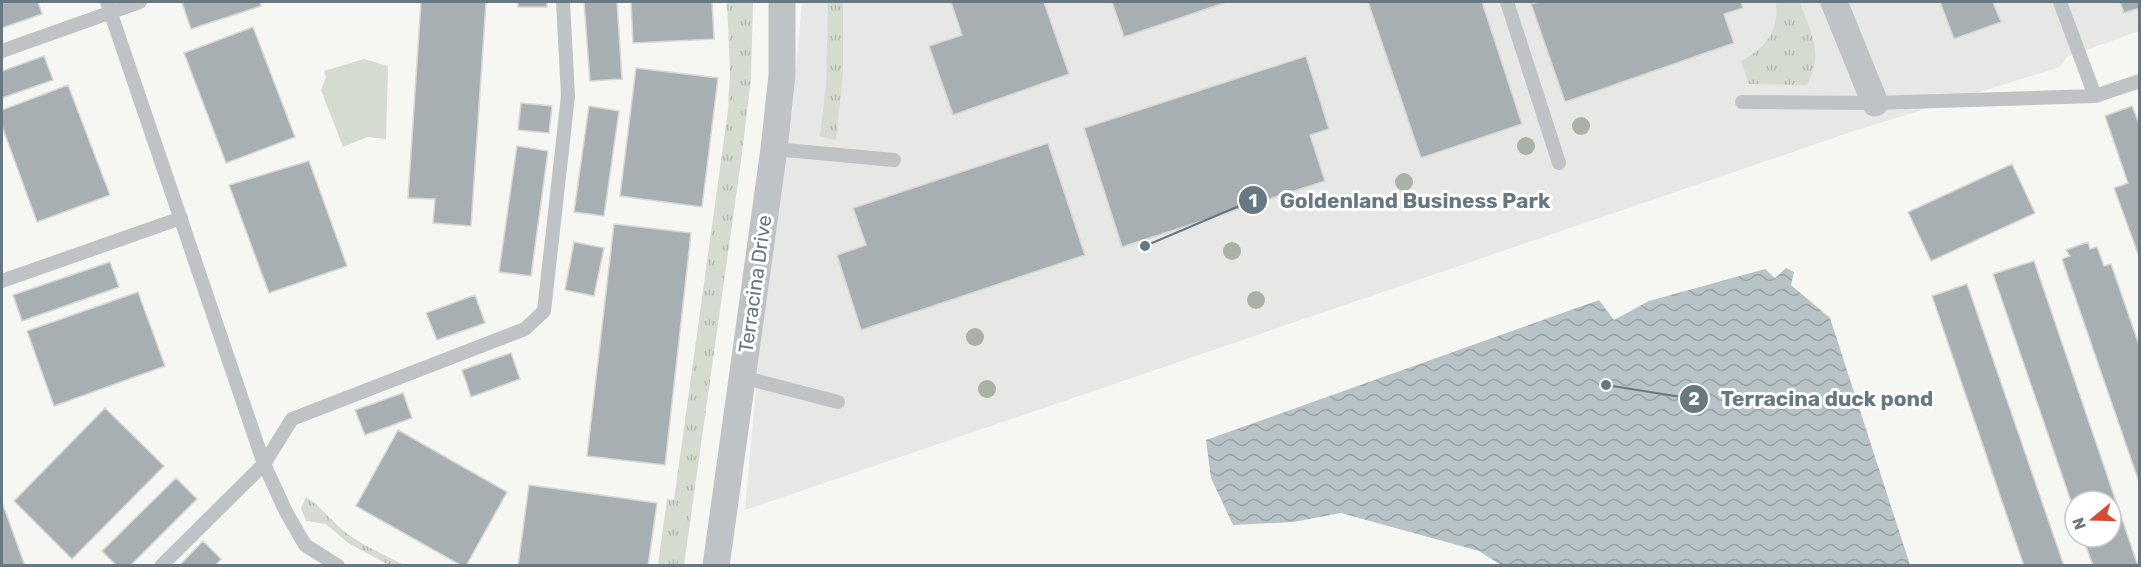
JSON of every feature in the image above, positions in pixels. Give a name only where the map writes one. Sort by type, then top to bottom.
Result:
[{"type":"street","name":"Terracina Drive","points":[[716,566],[774,149],[782,75],[782,2]]},
{"type":"street","points":[[1834,2],[1875,103]]},
{"type":"lane","points":[[2,51],[109,7],[140,2]]},
{"type":"lane","points":[[161,566],[264,464],[292,418],[525,329],[544,311],[568,96],[563,2]]},
{"type":"lane","points":[[1507,2],[1559,163]]},
{"type":"lane","points":[[2060,2],[2095,96]]},
{"type":"lane","points":[[109,7],[264,464],[286,512],[305,545],[338,566]]},
{"type":"lane","points":[[1742,102],[1875,103],[2095,96],[2139,81]]},
{"type":"lane","points":[[774,149],[894,160]]},
{"type":"lane","points":[[2,280],[181,218]]},
{"type":"lane","points":[[742,377],[838,402]]},
{"type":"shaded area","points":[[802,2],[2139,2],[2139,31],[2067,57],[2060,67],[1851,132],[745,510],[759,355],[786,137],[792,113]]},
{"type":"green space","points":[[727,2],[753,2],[751,78],[742,154],[684,565],[658,565],[667,499],[674,500],[728,110],[730,71]]},
{"type":"green space","points":[[828,2],[843,2],[843,73],[836,140],[820,136],[826,87]]},
{"type":"green space","points":[[1776,2],[1800,2],[1812,34],[1815,63],[1807,85],[1749,84],[1741,61],[1750,56],[1769,38],[1775,22]]},
{"type":"green space","points":[[364,59],[388,66],[386,139],[367,137],[343,147],[321,90],[326,77],[324,71]]},
{"type":"green space","points":[[306,497],[352,537],[404,565],[389,565],[348,543],[326,524],[306,521],[301,508]]},
{"type":"water","points":[[1786,268],[1794,272],[1791,285],[1830,318],[1910,565],[1501,565],[1479,551],[1341,513],[1293,522],[1233,525],[1211,478],[1206,440],[1599,300],[1614,320],[1649,301],[1765,269],[1775,278]]},
{"type":"building","points":[[2,2],[38,2],[42,14],[2,28]]},
{"type":"building","points":[[260,2],[261,6],[191,29],[182,3]]},
{"type":"building","points":[[421,2],[486,2],[471,226],[433,223],[435,199],[408,198]]},
{"type":"building","points":[[518,2],[547,2],[547,7],[518,7]]},
{"type":"building","points":[[584,2],[617,2],[622,79],[590,81]]},
{"type":"building","points":[[631,2],[712,2],[714,39],[633,43]]},
{"type":"building","points":[[951,2],[1044,2],[1069,74],[953,115],[929,46],[962,35]]},
{"type":"building","points":[[1112,2],[1227,2],[1124,37]]},
{"type":"building","points":[[1368,2],[1482,2],[1522,124],[1421,158]]},
{"type":"building","points":[[1539,2],[1741,2],[1743,8],[1724,14],[1734,43],[1565,102],[1531,4]]},
{"type":"building","points":[[1940,2],[1993,2],[2001,22],[1954,39]]},
{"type":"building","points":[[2120,2],[2140,2],[2140,8],[2124,13]]},
{"type":"building","points":[[253,27],[295,137],[226,163],[184,53]]},
{"type":"building","points":[[44,56],[53,80],[2,98],[2,71]]},
{"type":"building","points":[[1306,56],[1329,129],[1310,135],[1325,181],[1122,247],[1084,128]]},
{"type":"building","points":[[636,68],[718,78],[702,207],[620,196]]},
{"type":"building","points":[[68,85],[110,195],[37,222],[2,126],[2,110]]},
{"type":"building","points":[[521,103],[552,106],[549,133],[518,130]]},
{"type":"building","points":[[589,106],[619,111],[604,216],[574,212]]},
{"type":"building","points":[[2132,106],[2140,126],[2140,259],[2114,188],[2128,183],[2105,116]]},
{"type":"building","points":[[1048,143],[1085,255],[861,330],[837,255],[866,245],[853,208]]},
{"type":"building","points":[[517,146],[548,151],[531,276],[499,272]]},
{"type":"building","points":[[309,161],[347,266],[269,293],[229,185]]},
{"type":"building","points":[[2012,164],[2035,213],[1931,261],[1908,212]]},
{"type":"building","points":[[614,224],[691,233],[665,465],[587,456]]},
{"type":"building","points":[[574,242],[604,248],[594,296],[565,290]]},
{"type":"building","points":[[2088,242],[2090,249],[2097,247],[2104,266],[2111,264],[2140,348],[2140,485],[2062,259],[2070,256],[2066,250]]},
{"type":"building","points":[[2034,261],[2112,489],[2067,489],[1993,274]]},
{"type":"building","points":[[110,262],[119,287],[22,321],[13,295]]},
{"type":"building","points":[[1967,284],[2064,566],[2024,566],[1932,296]]},
{"type":"building","points":[[138,292],[165,366],[54,406],[27,331]]},
{"type":"building","points":[[475,295],[485,323],[437,340],[426,313]]},
{"type":"building","points":[[511,353],[520,379],[471,397],[462,370]]},
{"type":"building","points":[[403,393],[412,418],[365,435],[355,410]]},
{"type":"building","points":[[105,408],[164,466],[72,559],[14,501]]},
{"type":"building","points":[[398,430],[507,492],[466,566],[462,566],[356,506]]},
{"type":"building","points":[[176,478],[197,499],[130,566],[117,566],[102,551]]},
{"type":"building","points":[[529,485],[657,503],[648,566],[518,566]]},
{"type":"building","points":[[2,502],[25,566],[2,566]]},
{"type":"building","points":[[2123,522],[2138,566],[2093,566],[2087,549],[2123,549]]},
{"type":"building","points":[[203,541],[221,559],[215,566],[179,566]]},
{"type":"place","name":"Goldenland Business Park","points":[[1145,246]]},
{"type":"place","name":"Terracina duck pond","points":[[1606,385]]}]
